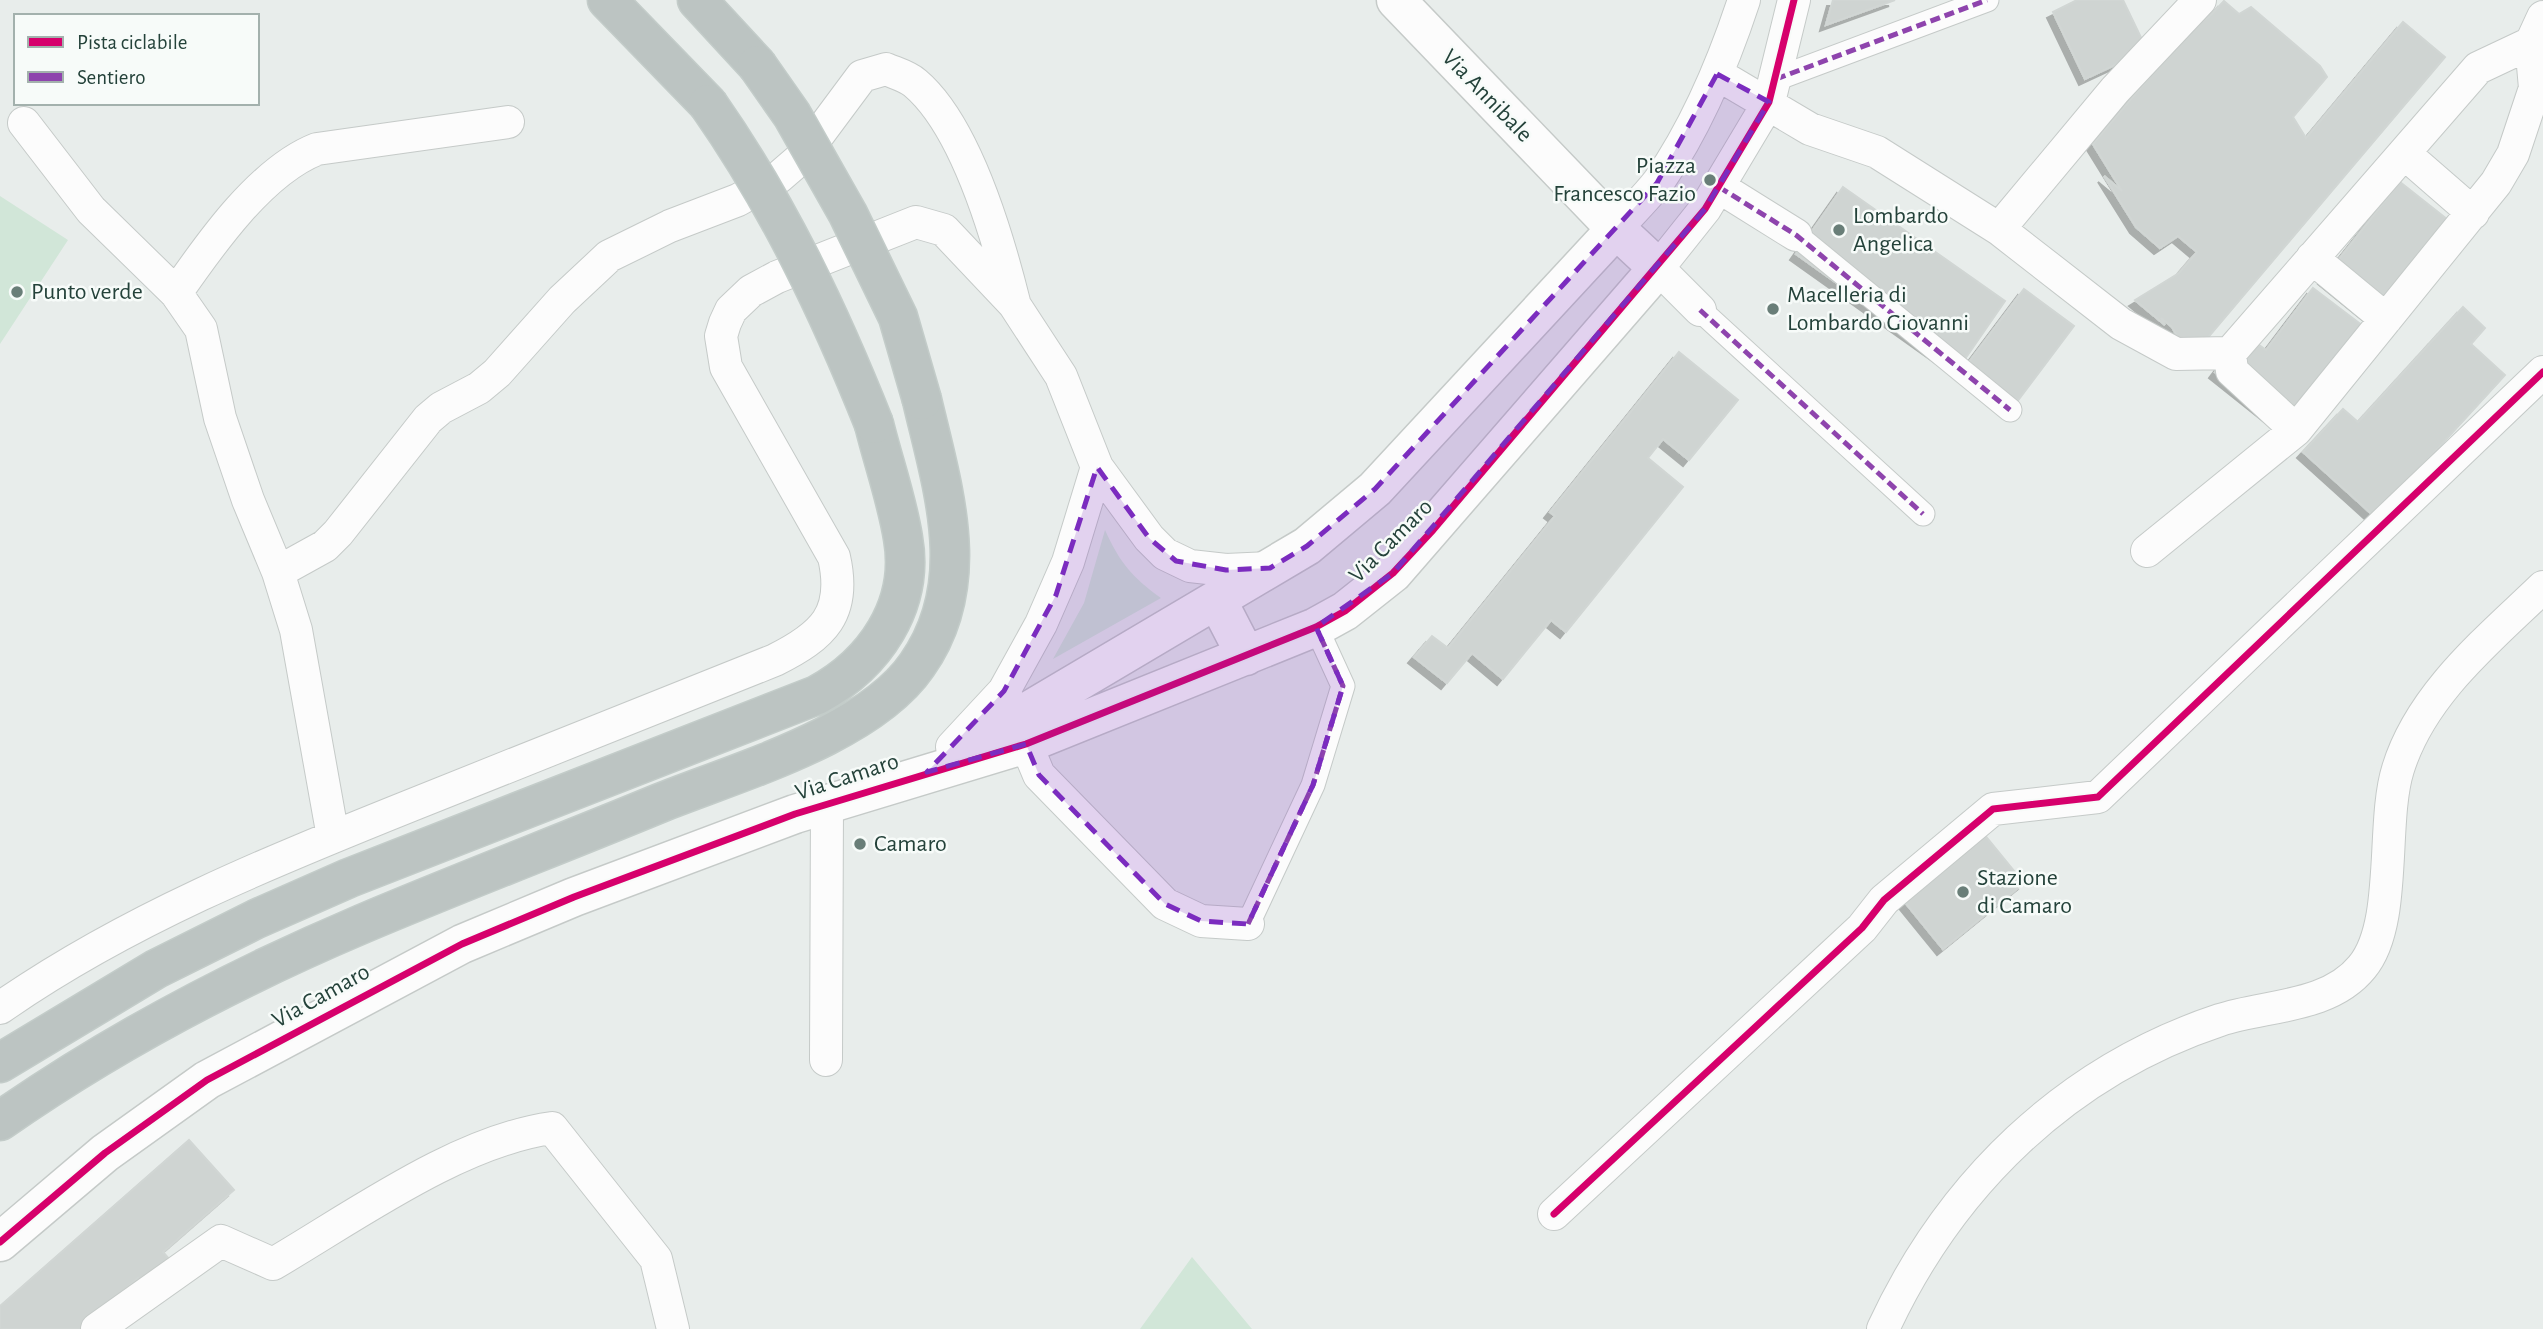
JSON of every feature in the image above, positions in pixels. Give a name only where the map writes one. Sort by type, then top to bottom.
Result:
[{"type":"highway","points":[[0,1063],[156,970],[256,919],[349,878],[817,695],[853,673],[886,630],[895,614],[903,578],[904,540],[874,424],[839,337],[750,164],[708,104],[607,0]]},
{"type":"highway","points":[[0,1121],[127,1040],[267,966],[364,923],[812,742],[885,699],[924,654],[942,616],[950,580],[948,514],[922,400],[898,317],[848,214],[792,115],[757,65],[697,0]]},
{"type":"street","name":"Via Annibale","points":[[1396,0],[1580,192],[1608,237],[1651,276]]},
{"type":"street","points":[[1608,237],[1657,183],[1688,135],[1717,74],[1744,0]]},
{"type":"street","points":[[1794,0],[1772,90],[1719,187],[1651,276],[1700,310],[1923,514]]},
{"type":"street","points":[[1772,90],[1987,0]]},
{"type":"street","points":[[1999,229],[2115,90],[2200,0]]},
{"type":"street","points":[[2296,430],[2232,371],[2230,353],[2478,68],[2537,30]]},
{"type":"street","points":[[2147,551],[2296,430],[2496,183],[2513,154],[2535,88],[2537,30]]},
{"type":"street","points":[[278,572],[326,546],[428,419],[441,408],[479,388],[497,373],[589,273],[609,256],[670,226],[738,200],[779,177],[801,158],[862,76],[886,69],[913,81],[940,109],[983,196],[1014,304]]},
{"type":"street","points":[[1717,74],[1772,90],[1810,129],[1877,152],[1999,229],[2121,324],[2176,354],[2230,353]]},
{"type":"street","points":[[176,293],[260,189],[296,158],[317,149],[508,122]]},
{"type":"street","points":[[24,124],[91,210],[176,293],[201,329],[220,418],[248,500],[278,572],[304,664],[333,837]]},
{"type":"street","points":[[2404,153],[2473,212]]},
{"type":"street","points":[[1719,187],[1796,235],[2010,410]]},
{"type":"street","points":[[0,1008],[33,985],[145,922],[333,837],[775,660],[812,639],[823,628],[837,600],[838,584],[834,557],[726,367],[721,336],[731,310],[741,299],[777,277],[916,222],[944,230],[1014,304],[1061,376],[1097,467],[1138,524],[1165,554],[1189,566],[1226,570],[1270,568]]},
{"type":"street","name":"Via Camaro","points":[[0,1242],[105,1153],[207,1080],[379,986],[462,944],[574,897],[827,804],[927,772],[1270,568],[1333,527],[1375,489],[1608,237]]},
{"type":"street","points":[[2312,258],[2386,319]]},
{"type":"street","name":"Via Camaro","points":[[1015,718],[1246,656],[1316,627],[1345,611],[1393,573],[1651,276]]},
{"type":"street","points":[[1554,1214],[1861,928],[1884,900],[1993,809],[2098,797],[2543,372]]},
{"type":"street","points":[[1097,467],[1015,718],[1039,775],[1165,904],[1184,916],[1248,924],[1313,785],[1343,686],[1316,627]]},
{"type":"street","points":[[1883,1329],[1941,1227],[2010,1146],[2058,1103],[2177,1036],[2224,1019],[2330,992],[2339,988],[2362,967],[2378,931],[2392,799],[2397,771],[2408,742],[2438,695],[2467,661],[2543,587]]},
{"type":"street","points":[[1217,600],[1246,656]]},
{"type":"street","points":[[827,804],[827,1060]]},
{"type":"street","points":[[107,1326],[220,1241],[273,1264],[443,1165],[516,1132],[552,1128],[656,1259],[673,1329]]},
{"type":"street","points":[[0,1206],[105,1153]]},
{"type":"highlighted area","points":[[1717,74],[1769,102],[1705,209],[1433,530],[1393,573],[1316,627],[1343,686],[1313,785],[1248,924],[1201,921],[1165,904],[1039,775],[1026,744],[927,772],[1004,691],[1056,595],[1097,467],[1149,538],[1176,561],[1226,570],[1270,568],[1307,546],[1375,489],[1657,183]]},
{"type":"green space","name":"Punto verde","points":[[0,196],[68,240],[0,344]]},
{"type":"green space","points":[[1105,530],[1128,568],[1161,598],[1053,659],[1084,603]]},
{"type":"green space","points":[[1192,1257],[1252,1329],[1140,1329]]},
{"type":"building","points":[[1833,0],[1895,0],[1826,25]]},
{"type":"building","points":[[2077,0],[2123,0],[2147,50],[2085,79],[2053,12]]},
{"type":"building","points":[[2224,1],[2239,14],[2251,7],[2320,66],[2327,77],[2293,117],[2306,138],[2403,22],[2445,57],[2194,354],[2181,343],[2172,327],[2161,318],[2165,325],[2135,300],[2179,273],[2197,252],[2178,236],[2160,248],[2136,227],[2104,176],[2122,191],[2093,144],[2191,28],[2209,17]]},
{"type":"building","points":[[2400,182],[2448,220],[2372,317],[2324,278]]},
{"type":"building","points":[[1843,187],[2005,301],[1958,369],[1796,254]]},
{"type":"building","points":[[2313,288],[2363,326],[2294,435],[2215,372],[2244,334],[2266,350]]},
{"type":"building","points":[[2024,289],[2074,326],[2013,407],[1963,370]]},
{"type":"building","points":[[2463,307],[2485,328],[2471,344],[2505,375],[2375,517],[2303,452],[2343,409],[2358,422]]},
{"type":"building","points":[[1679,352],[1738,400],[1689,460],[1663,439],[1648,458],[1683,487],[1566,632],[1551,620],[1503,679],[1472,653],[1447,683],[1414,657],[1432,636],[1448,648],[1555,516],[1550,512]]},
{"type":"building","name":"Stazione di Camaro","points":[[1983,833],[2024,883],[1943,949],[1903,900]]},
{"type":"building","points":[[189,1140],[234,1190],[163,1252],[182,1274],[155,1298],[138,1278],[80,1329],[0,1329],[0,1306]]},
{"type":"marked path","points":[[1776,79],[1987,0]]},
{"type":"marked path","points":[[1719,187],[1796,235],[2010,410]]},
{"type":"marked path","points":[[1700,310],[1923,514]]},
{"type":"marked path","points":[[1248,924],[1313,785],[1343,686],[1316,627]]},
{"type":"cycle path","points":[[0,1242],[105,1153],[207,1080],[462,944],[574,897],[795,814],[1026,744],[1316,627],[1345,611],[1393,573],[1433,530],[1705,209],[1769,102],[1794,0]]},
{"type":"cycle path","points":[[1554,1214],[1862,928],[1884,900],[1993,809],[2098,797],[2543,372]]},
{"type":"place","name":"Piazza Francesco Fazio","points":[[1710,180]]},
{"type":"place","name":"Lombardo Angelica","points":[[1839,230]]},
{"type":"place","name":"Punto verde","points":[[17,292]]},
{"type":"place","name":"Macelleria di Lombardo Giovanni","points":[[1773,309]]},
{"type":"place","name":"Camaro","points":[[860,844]]},
{"type":"place","name":"Stazione di Camaro","points":[[1963,892]]}]
